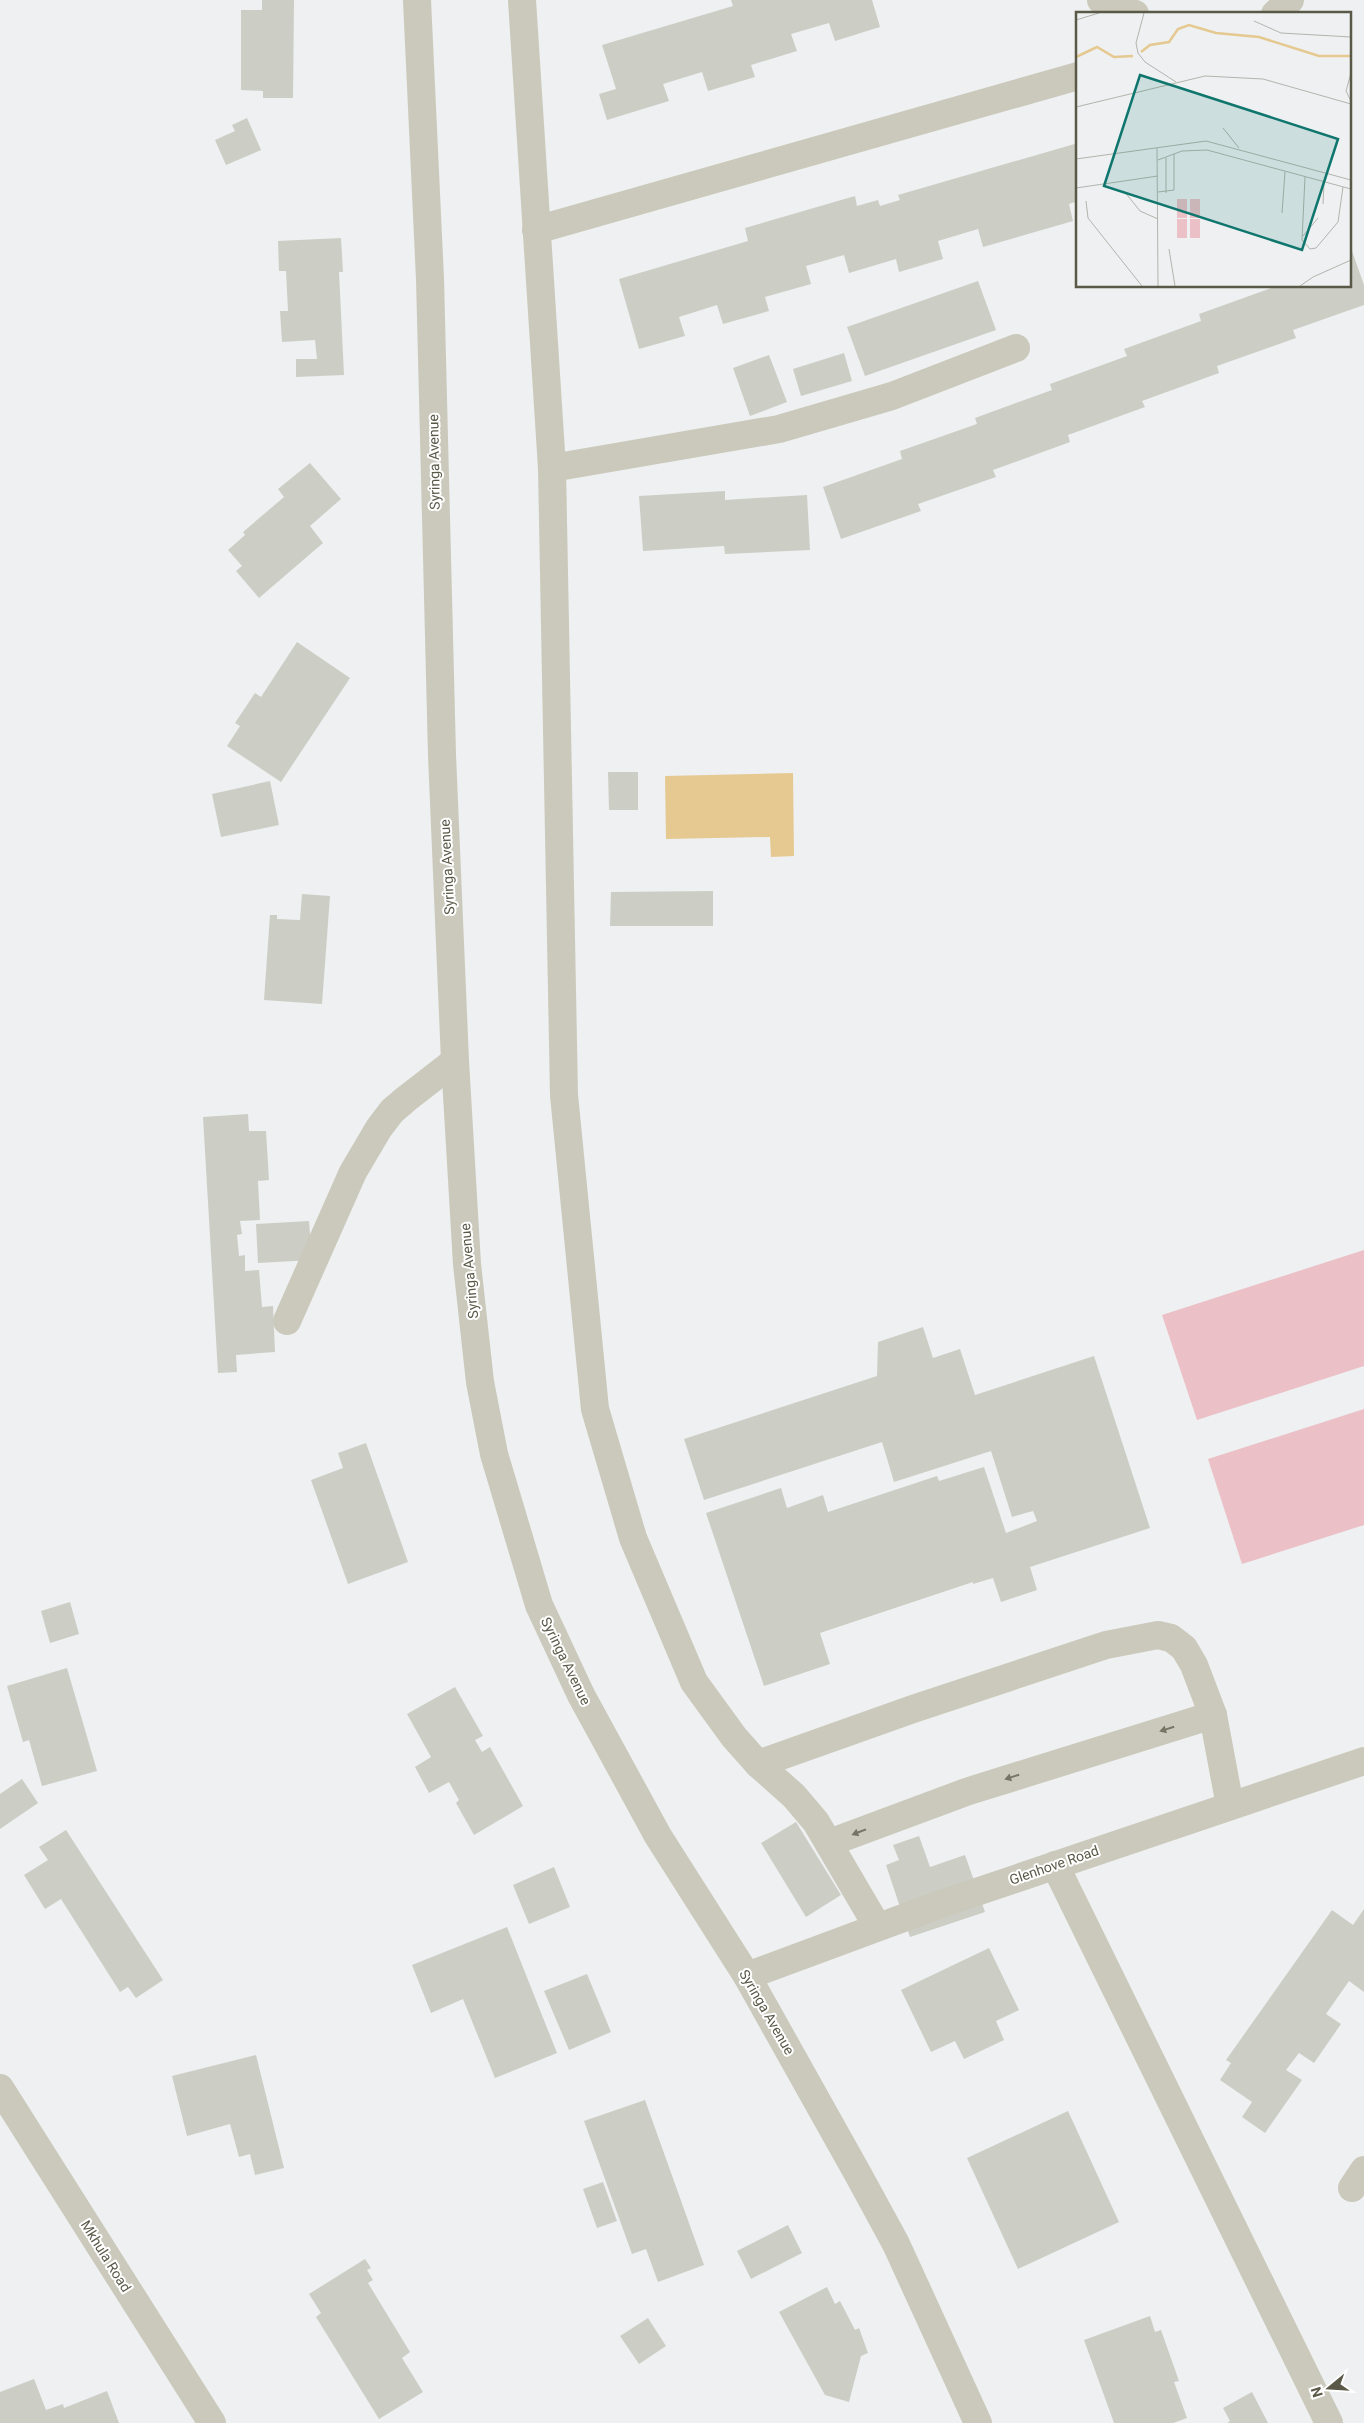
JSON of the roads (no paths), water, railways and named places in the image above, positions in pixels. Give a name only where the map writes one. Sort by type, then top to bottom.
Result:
[{"type":"street","name":"Syringa Avenue","points":[[417,0],[430,280],[442,755],[455,1061],[467,1264],[480,1382],[494,1454],[536,1596],[581,1696],[654,1828],[747,1976],[896,2244],[978,2423]]},
{"type":"street","points":[[522,0],[552,468],[564,1095],[595,1410],[633,1538],[694,1682],[734,1737],[758,1764],[794,1796],[816,1822],[877,1926]]},
{"type":"street","points":[[1101,0],[1130,12]]},
{"type":"street","points":[[1277,12],[1290,0]]},
{"type":"street","points":[[536,230],[1076,77]]},
{"type":"street","points":[[552,468],[779,429],[892,396],[1016,348]]},
{"type":"street","points":[[287,1321],[353,1172],[379,1128],[392,1111],[455,1061]]},
{"type":"street","points":[[758,1764],[914,1709],[1106,1645],[1158,1635],[1171,1638],[1184,1648],[1194,1665],[1214,1715],[1230,1806]]},
{"type":"street","points":[[829,1843],[969,1791],[1214,1715]]},
{"type":"street","name":"Glenhove Road","points":[[747,1976],[877,1926],[1055,1864],[1364,1761]]},
{"type":"street","points":[[1055,1864],[1329,2423]]},
{"type":"street","name":"Mkhula Road","points":[[0,2088],[212,2423]]}]
